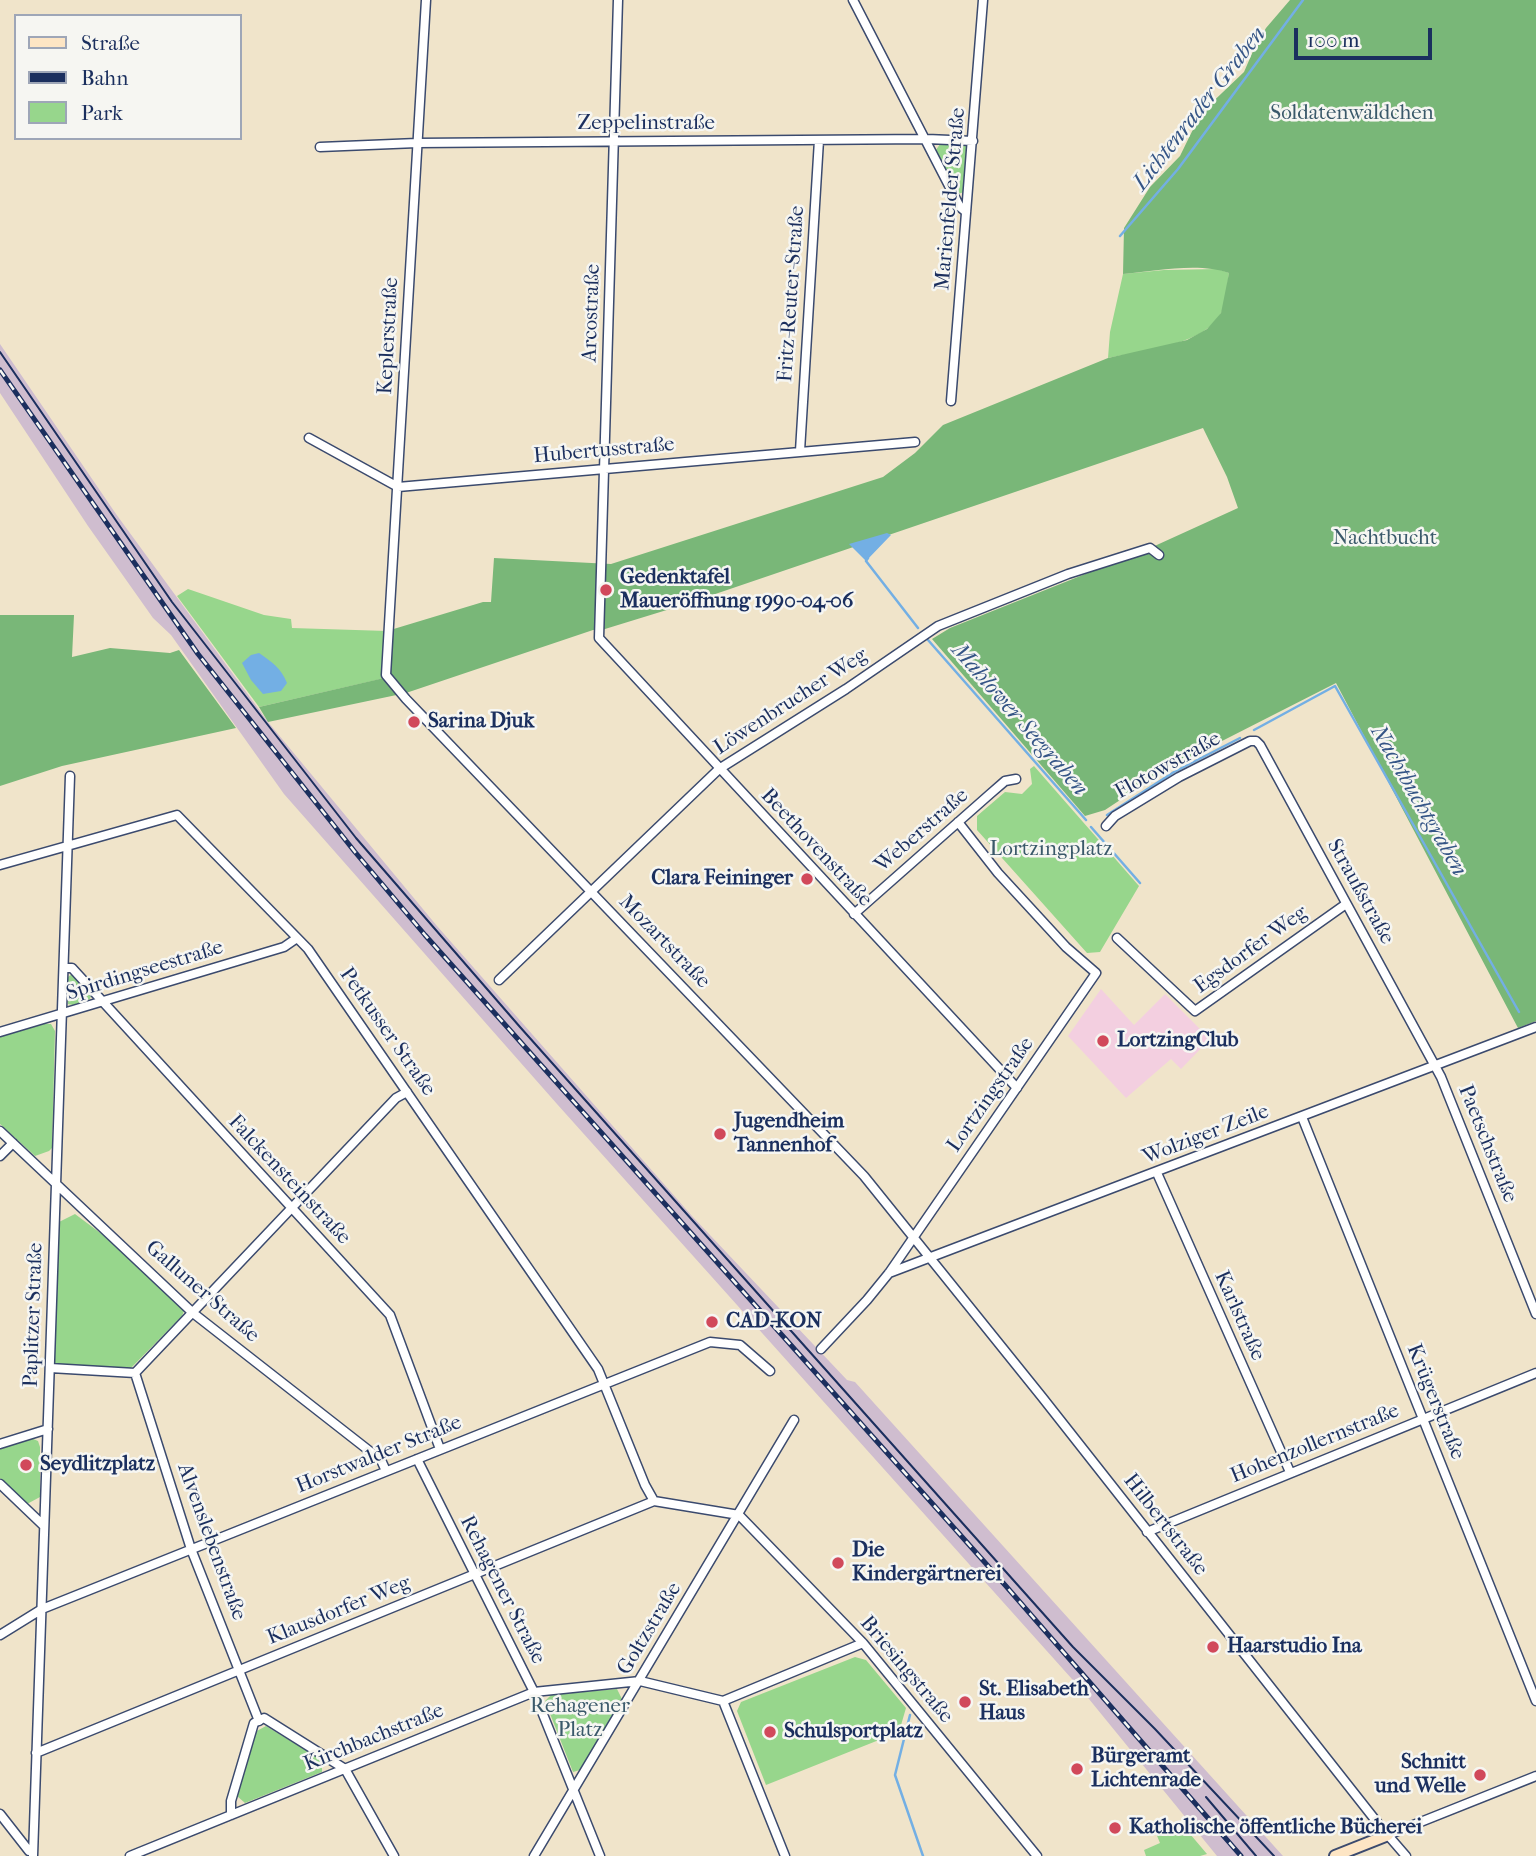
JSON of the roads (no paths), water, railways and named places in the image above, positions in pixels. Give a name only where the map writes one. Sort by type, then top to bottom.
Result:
[{"type":"street","name":"Keplerstraße","points":[[386,675],[426,0]]},
{"type":"street","name":"Arcostraße","points":[[599,627],[618,0]]},
{"type":"street","points":[[853,0],[960,207],[966,212]]},
{"type":"street","name":"Marienfelder Straße","points":[[951,401],[983,0]]},
{"type":"street","name":"Zeppelinstraße","points":[[320,147],[417,143],[927,139],[973,141]]},
{"type":"street","name":"Fritz-Reuter-Straße","points":[[800,451],[819,140]]},
{"type":"street","points":[[309,438],[398,487]]},
{"type":"street","name":"Hubertusstraße","points":[[398,487],[915,442]]},
{"type":"street","name":"Löwenbrucher Weg","points":[[499,980],[719,769],[846,689],[938,626],[1083,569],[1150,548],[1159,555]]},
{"type":"street","name":"Beethovenstraße","points":[[599,627],[601,642],[1017,1088]]},
{"type":"street","name":"Mozartstraße","points":[[386,675],[864,1176],[914,1236]]},
{"type":"street","name":"Flotowstraße","points":[[1106,826],[1115,816],[1179,777],[1250,741]]},
{"type":"street","name":"Straußstraße","points":[[1250,741],[1256,741],[1260,745],[1435,1066]]},
{"type":"street","name":"Paplitzer Straße","points":[[33,1853],[70,776]]},
{"type":"street","name":"Weberstraße","points":[[854,914],[1005,781],[1016,779]]},
{"type":"street","name":"Petkusser Straße","points":[[68,846],[177,815],[309,949],[598,1369],[642,1478],[654,1500]]},
{"type":"street","name":"Lortzingstraße","points":[[914,1236],[1096,973],[1066,947],[998,873],[958,822]]},
{"type":"street","points":[[0,865],[68,846]]},
{"type":"street","name":"Egsdorfer Weg","points":[[1117,938],[1195,1011],[1346,904]]},
{"type":"street","name":"Spirdingseestraße","points":[[0,1032],[284,947],[297,938]]},
{"type":"street","name":"Falckensteinstraße","points":[[64,968],[72,968],[390,1315],[440,1449]]},
{"type":"street","name":"Wolziger Zeile","points":[[889,1273],[1536,1027]]},
{"type":"street","name":"Paetschstraße","points":[[1435,1066],[1536,1314]]},
{"type":"street","points":[[50,1368],[135,1373],[396,1098],[407,1092]]},
{"type":"street","name":"Krügerstraße","points":[[1303,1117],[1536,1701]]},
{"type":"street","name":"Galluner Straße","points":[[0,1131],[193,1313],[381,1460],[386,1471]]},
{"type":"street","points":[[0,1156],[13,1143]]},
{"type":"street","name":"Karlstraße","points":[[1157,1173],[1290,1472]]},
{"type":"street","points":[[821,1349],[867,1300],[914,1236]]},
{"type":"street","name":"Hilbertstraße","points":[[914,1236],[1406,1856]]},
{"type":"street","name":"Horstwalder Straße","points":[[0,1635],[42,1609],[699,1346],[717,1341],[740,1345],[770,1371]]},
{"type":"street","name":"Alvenslebenstraße","points":[[135,1373],[191,1549],[259,1721]]},
{"type":"street","name":"Hohenzollernstraße","points":[[1147,1532],[1536,1373]]},
{"type":"street","name":"Goltzstraße","points":[[534,1856],[794,1419]]},
{"type":"street","points":[[0,1444],[48,1429]]},
{"type":"street","name":"Rehagener Straße","points":[[416,1459],[534,1692],[600,1856]]},
{"type":"street","points":[[0,1484],[44,1526]]},
{"type":"street","points":[[654,1500],[739,1515]]},
{"type":"street","name":"Klausdorfer Weg","points":[[36,1753],[654,1500]]},
{"type":"street","name":"Briesingstraße","points":[[739,1515],[863,1643],[1037,1856]]},
{"type":"street","points":[[785,1856],[723,1701],[863,1643]]},
{"type":"street","name":"Kirchbachstraße","points":[[130,1856],[534,1692],[640,1681],[723,1701]]},
{"type":"street","points":[[231,1815],[234,1788],[254,1723],[264,1718],[345,1769],[394,1856]]},
{"type":"street","points":[[1335,1856],[1536,1776]]},
{"type":"street","points":[[0,1814],[33,1853]]},
{"type":"water","points":[[887,533],[891,535],[866,561],[849,544]]},
{"type":"water","points":[[259,653],[276,666],[285,678],[287,683],[281,691],[263,694],[251,680],[242,663],[251,655]]},
{"type":"waterway","name":"Lichtenrader Graben","points":[[1120,236],[1178,169],[1303,0]]},
{"type":"waterway","name":"Mahlower Seegraben","points":[[868,558],[866,561],[918,628]]},
{"type":"waterway","name":"Mahlower Seegraben","points":[[928,640],[1086,820]]},
{"type":"waterway","name":"Nachtbuchtgraben","points":[[1254,730],[1335,686],[1519,1012]]},
{"type":"waterway","name":"Nachtbuchtgraben","points":[[1107,815],[1174,772],[1240,738]]},
{"type":"waterway","name":"Mahlower Seegraben","points":[[1091,827],[1140,883]]},
{"type":"waterway","name":"Lichtenrader Graben","points":[[910,1715],[895,1775],[923,1856]]},
{"type":"tram line","points":[[0,352],[172,602],[356,838],[520,1027],[1073,1647],[1155,1729],[1274,1856]]},
{"type":"tram line","points":[[1206,1797],[1256,1856]]},
{"type":"railway","points":[[0,370],[198,654],[355,852],[425,935],[1005,1585],[1241,1856]]},
{"type":"place","name":"Gedenktafel Maueröffnung 1990-04-06","points":[[606,590]]},
{"type":"place","name":"Sarina Djuk","points":[[414,722]]},
{"type":"place","name":"Clara Feininger","points":[[807,879]]},
{"type":"place","name":"LortzingClub","points":[[1103,1041]]},
{"type":"place","name":"Jugendheim Tannenhof","points":[[720,1134]]},
{"type":"place","name":"CAD-KON","points":[[712,1322]]},
{"type":"place","name":"Seydlitzplatz","points":[[26,1465]]},
{"type":"place","name":"Die Kindergärtnerei","points":[[838,1563]]},
{"type":"place","name":"Haarstudio Ina","points":[[1213,1647]]},
{"type":"place","name":"St. Elisabeth Haus","points":[[965,1702]]},
{"type":"place","name":"Schulsportplatz","points":[[770,1732]]},
{"type":"place","name":"Bürgeramt Lichtenrade","points":[[1077,1769]]},
{"type":"place","name":"Schnitt und Welle","points":[[1480,1775]]},
{"type":"place","name":"Katholische öffentliche Bücherei","points":[[1115,1828]]},
{"type":"park label","name":"Soldatenwäldchen","points":[[1352,114]]},
{"type":"park label","name":"Nachtbucht","points":[[1385,539]]},
{"type":"park label","name":"Lortzingplatz","points":[[1051,850]]},
{"type":"park label","name":"Rehagener Platz","points":[[580,1719]]}]
